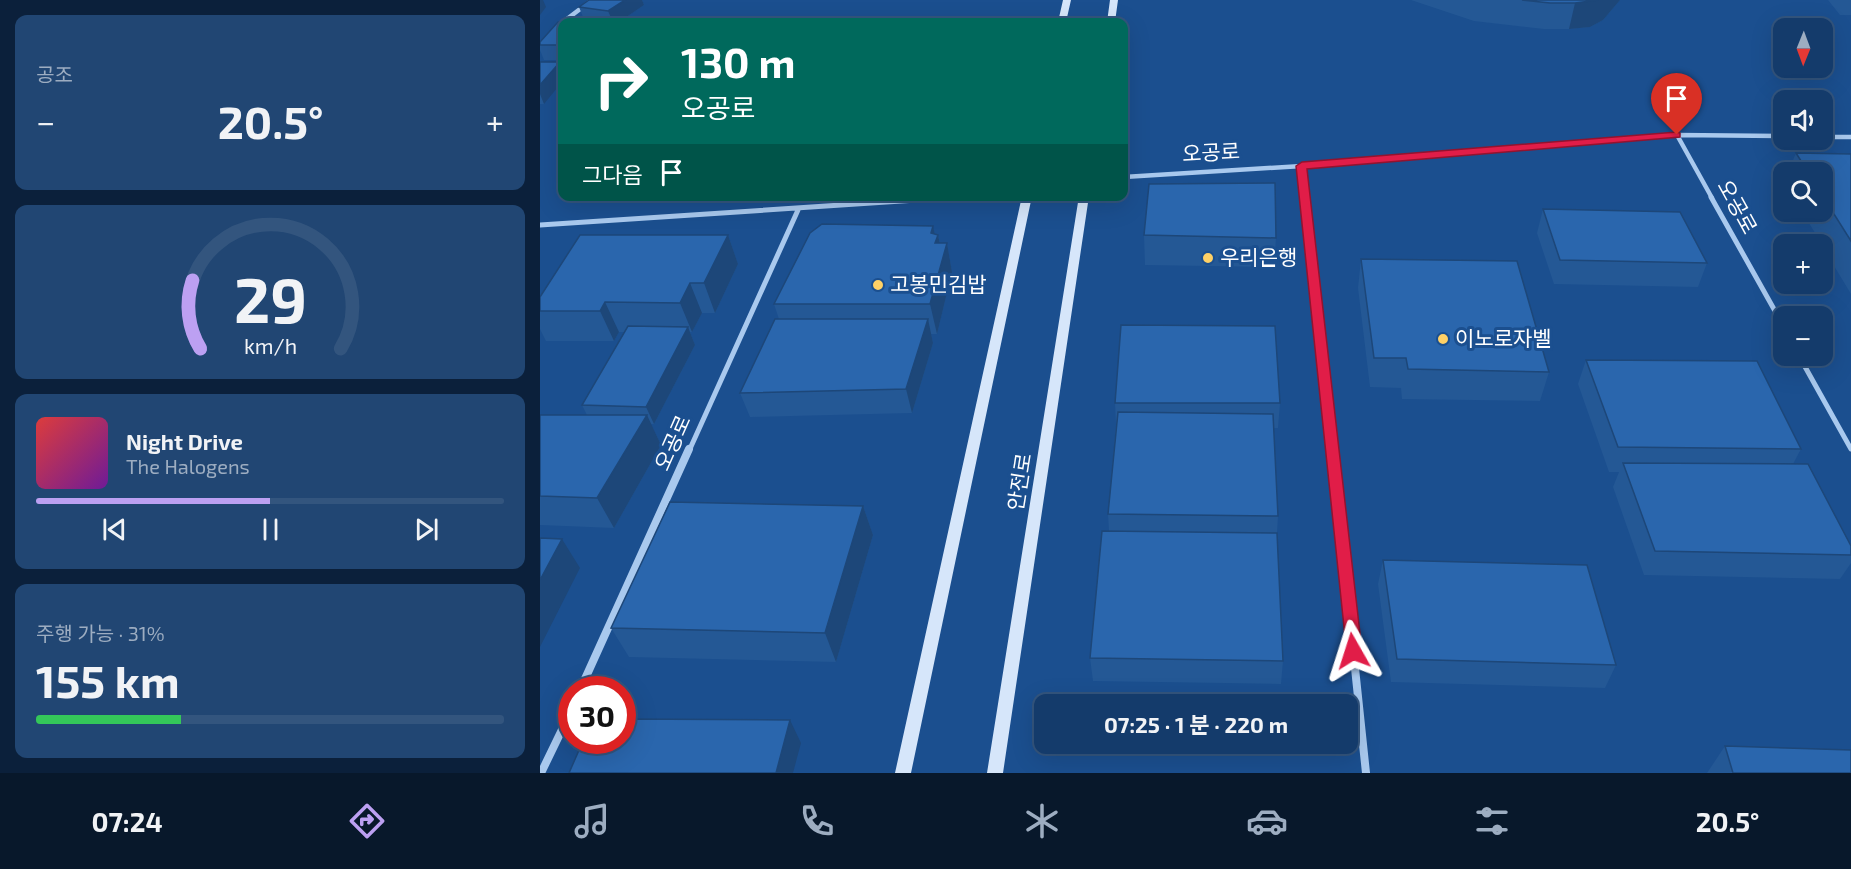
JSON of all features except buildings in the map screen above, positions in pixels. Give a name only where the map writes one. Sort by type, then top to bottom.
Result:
[{"type":"street","points":[[569,18],[592,0]]},
{"type":"street","points":[[1063,18],[1067,0]]},
{"type":"street","points":[[1112,18],[1114,0]]},
{"type":"street","points":[[555,31],[558,28]]},
{"type":"street","name":"오공로","points":[[1128,177],[1302,166],[1677,135],[1773,136]]},
{"type":"street","name":"오공로","points":[[1677,135],[1773,307]]},
{"type":"street","points":[[1833,137],[1851,137]]},
{"type":"street","points":[[1302,166],[1366,773]]},
{"type":"street","points":[[540,225],[912,201]]},
{"type":"street","points":[[903,773],[1026,201]]},
{"type":"street","name":"안전로","points":[[995,773],[1083,201]]},
{"type":"street","name":"오공로","points":[[586,676],[798,210]]},
{"type":"street","points":[[1805,366],[1851,449]]},
{"type":"street","points":[[541,773],[558,737]]},
{"type":"place","name":"우리은행","points":[[1208,258]]},
{"type":"place","name":"고봉민김밥","points":[[878,285]]},
{"type":"place","name":"이노로자벨","points":[[1443,339]]},
{"type":"route","points":[[1353,651],[1302,166],[1677,135]]}]
